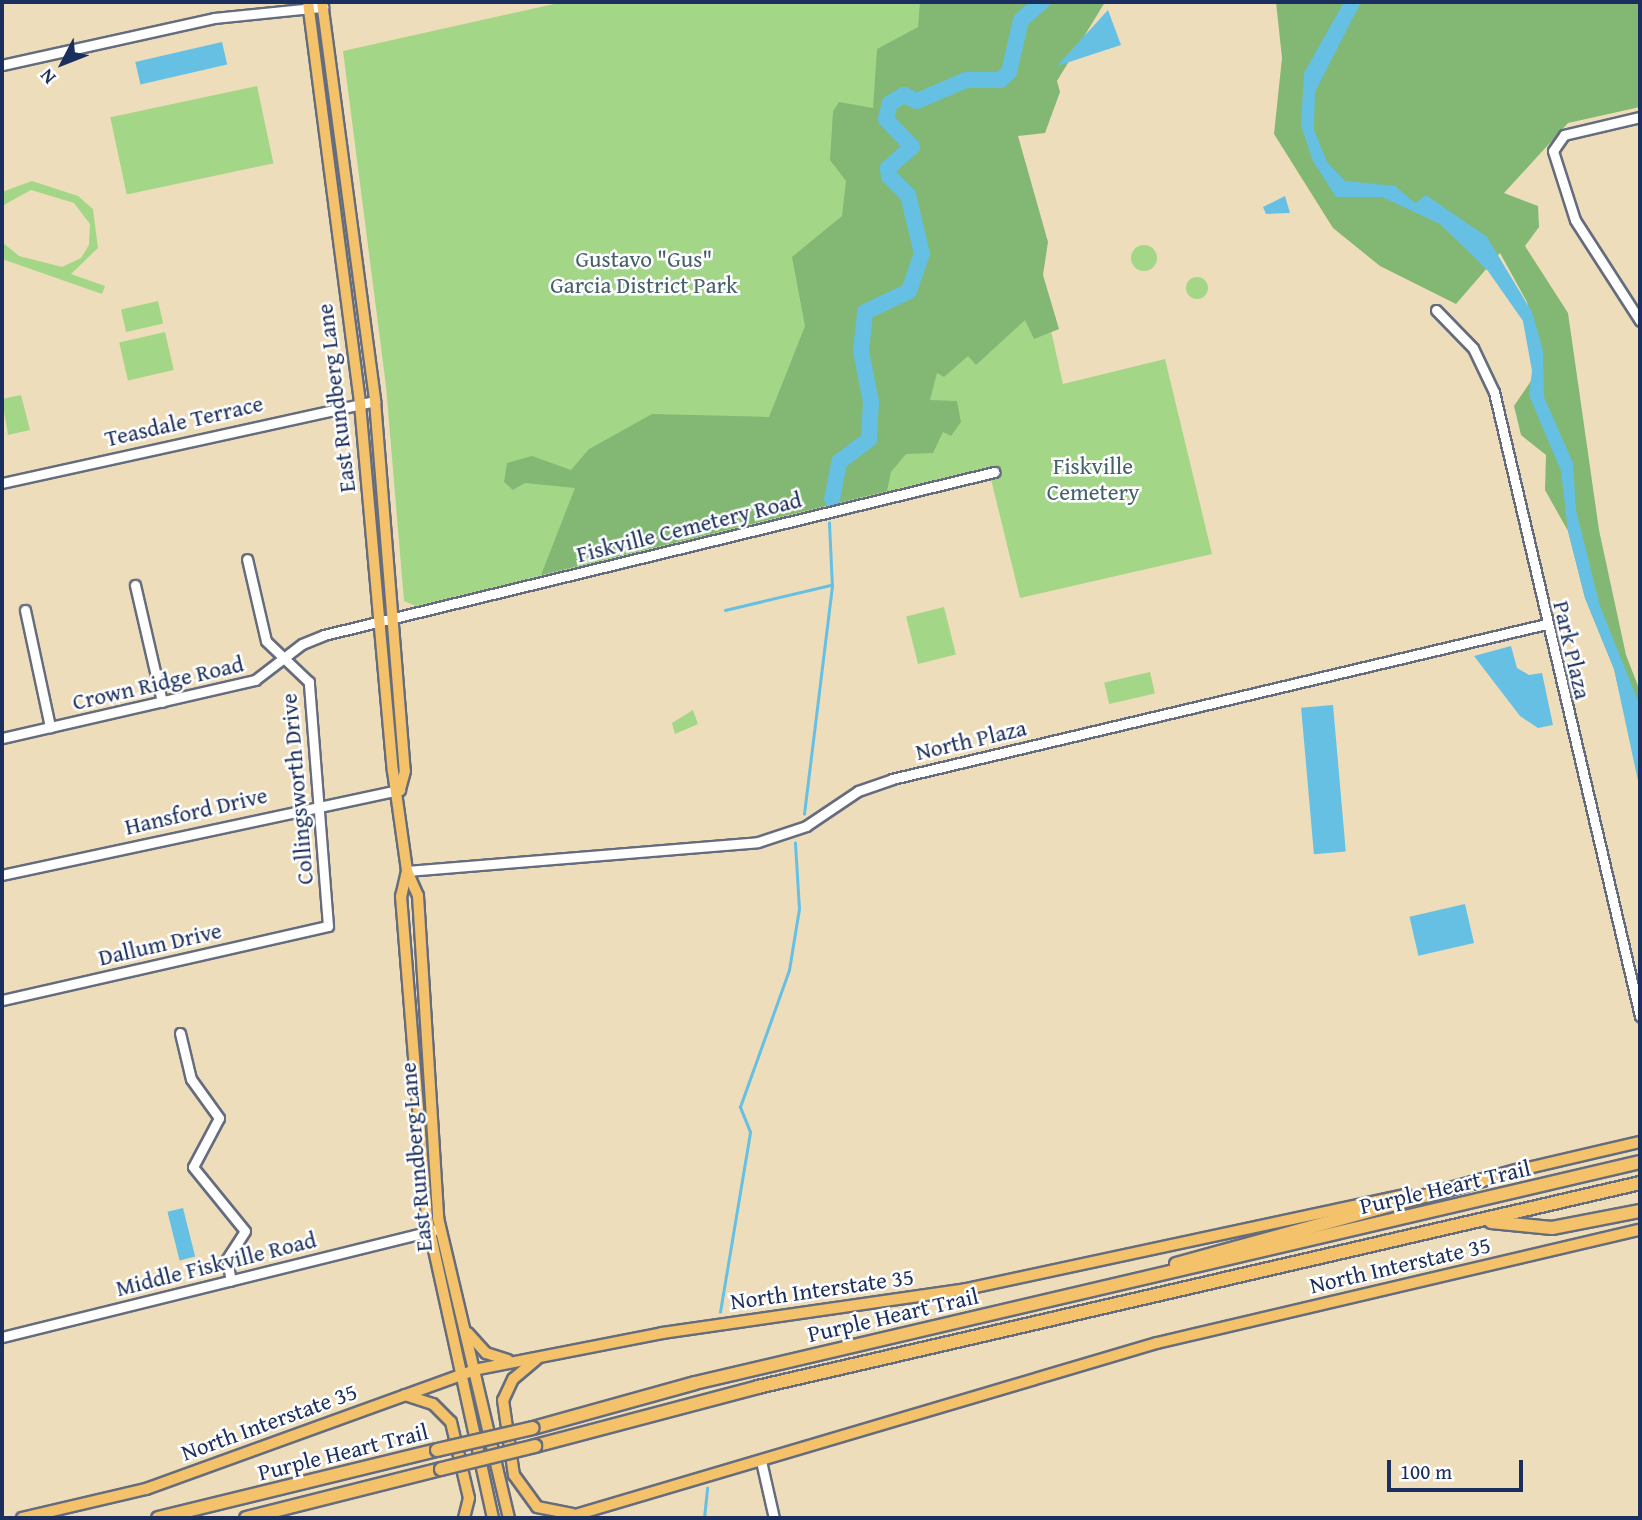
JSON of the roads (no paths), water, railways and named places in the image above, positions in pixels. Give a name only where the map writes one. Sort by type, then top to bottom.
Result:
[{"type":"highway","name":"Purple Heart Trail","points":[[158,1518],[1136,1280],[1640,1162]]},
{"type":"highway","points":[[1136,1280],[1188,1259],[1519,1170]]},
{"type":"highway","name":"Purple Heart Trail","points":[[246,1518],[758,1387],[1640,1183]]},
{"type":"highway","points":[[1480,1221],[1552,1228],[1640,1211]]},
{"type":"main road","name":"East Rundberg Lane","points":[[323,4],[375,401],[405,771],[400,790]]},
{"type":"main road","name":"East Rundberg Lane","points":[[308,5],[360,404],[393,771],[400,790],[407,871],[401,896],[435,1230],[461,1374],[493,1518]]},
{"type":"main road","points":[[335,214],[350,212]]},
{"type":"main road","points":[[350,329],[363,314]]},
{"type":"main road","name":"East Rundberg Lane","points":[[407,871],[418,896],[422,937],[435,1230],[466,1331],[509,1518]]},
{"type":"main road","name":"North Interstate 35","points":[[22,1518],[146,1489],[474,1370],[662,1333],[966,1289],[1640,1143]]},
{"type":"main road","name":"North Interstate 35","points":[[570,1516],[1157,1343],[1640,1230]]},
{"type":"main road","points":[[466,1331],[486,1353],[514,1361]]},
{"type":"main road","points":[[539,1358],[513,1379],[503,1400],[514,1475],[537,1507],[570,1516]]},
{"type":"main road","points":[[405,1395],[433,1404],[451,1422],[469,1498],[464,1518]]},
{"type":"street","points":[[2,65],[214,18],[323,4]]},
{"type":"street","points":[[1640,117],[1556,141],[1554,160],[1575,220],[1640,321]]},
{"type":"street","name":"Park Plaza","points":[[1436,310],[1473,348],[1494,392],[1546,624],[1640,1016]]},
{"type":"street","name":"Teasdale Terrace","points":[[2,483],[375,401]]},
{"type":"street","name":"Fiskville Cemetery Road","points":[[393,621],[994,472]]},
{"type":"street","name":"Collingsworth Drive","points":[[247,559],[266,641],[309,682],[328,926]]},
{"type":"street","points":[[135,585],[162,702]]},
{"type":"street","points":[[24,610],[50,727]]},
{"type":"street","name":"Crown Ridge Road","points":[[2,738],[256,680],[310,639],[393,621]]},
{"type":"street","name":"North Plaza","points":[[407,871],[758,842],[806,826],[858,791],[892,779],[1546,624]]},
{"type":"street","name":"Hansford Drive","points":[[2,875],[319,804],[400,790]]},
{"type":"street","name":"Dallum Drive","points":[[2,1000],[328,926]]},
{"type":"street","points":[[180,1033],[191,1079],[219,1118],[193,1167],[245,1231],[227,1259],[231,1281]]},
{"type":"street","name":"Middle Fiskville Road","points":[[2,1337],[435,1230]]},
{"type":"street","points":[[761,1461],[774,1518]]},
{"type":"water","points":[[1344,2],[1361,2],[1315,92],[1314,130],[1327,162],[1345,181],[1395,186],[1415,203],[1426,195],[1487,237],[1532,312],[1543,351],[1544,397],[1573,463],[1576,510],[1600,606],[1638,701],[1640,790],[1614,669],[1585,598],[1568,531],[1561,471],[1529,395],[1532,371],[1523,321],[1488,271],[1440,224],[1382,197],[1336,197],[1313,161],[1301,125],[1304,73]]},
{"type":"water","points":[[1108,10],[1121,45],[1057,66]]},
{"type":"water","points":[[222,42],[227,64],[140,84],[135,62]]},
{"type":"water","points":[[1285,196],[1290,213],[1266,214],[1263,207]]},
{"type":"water","points":[[1511,646],[1517,668],[1529,675],[1542,673],[1553,725],[1538,728],[1520,716],[1474,656]]},
{"type":"water","points":[[1333,705],[1346,851],[1314,854],[1301,708]]},
{"type":"water","points":[[1465,904],[1474,943],[1418,956],[1409,917]]},
{"type":"water","points":[[183,1208],[195,1257],[180,1260],[167,1212]]},
{"type":"waterway","points":[[832,499],[839,462],[869,439],[871,402],[861,351],[865,312],[909,291],[922,254],[908,195],[889,176],[888,168],[912,147],[886,119],[890,103],[904,95],[917,101],[966,80],[1000,80],[1009,72],[1021,20],[1042,2]]},
{"type":"waterway","points":[[804,814],[832,587],[829,523]]},
{"type":"waterway","points":[[725,610],[831,585]]},
{"type":"waterway","points":[[720,1312],[750,1132],[740,1107],[789,970],[799,909],[795,843]]},
{"type":"waterway","points":[[704,1518],[707,1488]]},
{"type":"park label","name":"Gustavo \"Gus\" Garcia District Park","points":[[644,272]]},
{"type":"park label","name":"Fiskville Cemetery","points":[[1093,479]]}]
